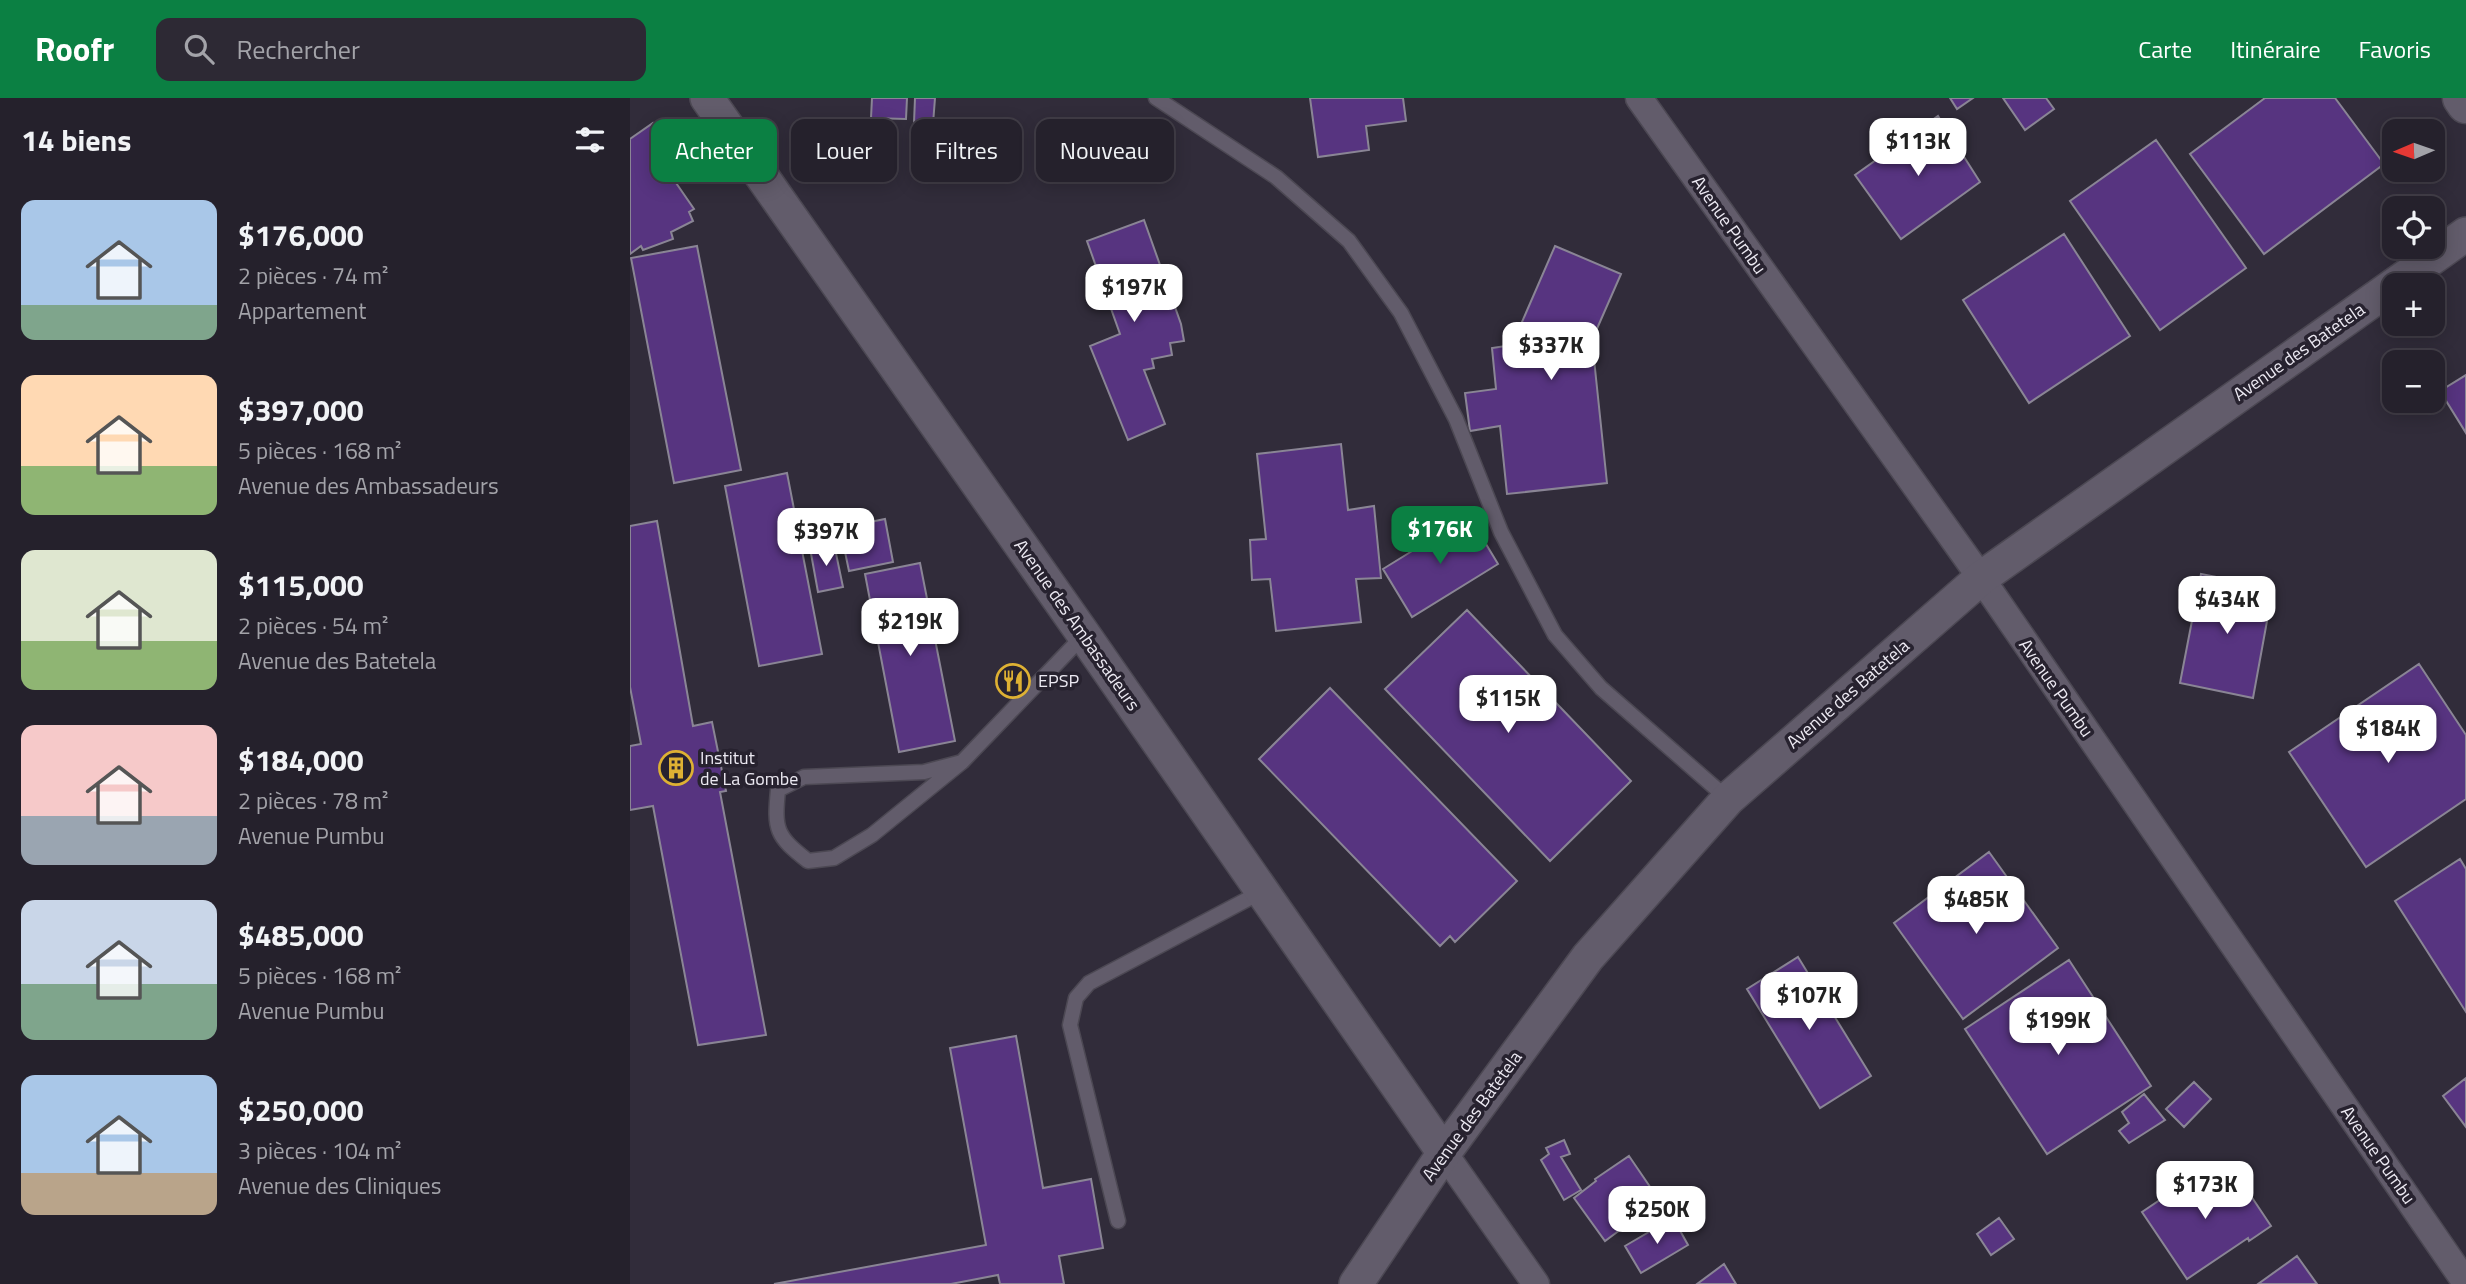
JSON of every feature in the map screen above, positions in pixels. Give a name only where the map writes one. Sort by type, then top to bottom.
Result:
[{"type":"main road","points":[[2462,98],[2466,104]]},
{"type":"street","name":"Avenue des Ambassadeurs","points":[[708,98],[1444,1153]]},
{"type":"street","name":"Avenue Pumbu","points":[[1639,98],[1981,578],[2466,1283]]},
{"type":"street","name":"Avenue des Batetela","points":[[1356,1284],[1444,1153],[1588,957],[1728,799],[1981,578],[2466,234]]},
{"type":"street","points":[[1444,1153],[1536,1284]]},
{"type":"lane","points":[[1156,98],[1276,177],[1349,241],[1401,313],[1456,419],[1501,532],[1555,635],[1601,688],[1728,799]]},
{"type":"lane","points":[[962,762],[924,772],[804,777],[778,790],[775,820],[784,842],[808,861],[834,858],[872,835],[962,762],[1084,635]]},
{"type":"lane","points":[[1118,1221],[1070,1025],[1076,998],[1089,983],[1263,891]]},
{"type":"building","points":[[872,98],[907,98],[906,119],[871,118]]},
{"type":"building","points":[[915,98],[935,98],[933,119],[914,119]]},
{"type":"building","points":[[1310,98],[1403,98],[1406,121],[1366,126],[1369,150],[1318,157]]},
{"type":"building","points":[[1950,98],[1973,98],[1957,109]]},
{"type":"building","points":[[2003,98],[2046,98],[2054,109],[2025,130]]},
{"type":"building","points":[[2265,98],[2335,98],[2382,161],[2382,166],[2264,254],[2190,154]]},
{"type":"building","points":[[1938,116],[1980,182],[1901,239],[1855,175]]},
{"type":"building","points":[[651,124],[651,182],[675,182],[694,209],[689,212],[693,221],[671,232],[673,239],[643,250],[641,246],[630,254],[630,139]]},
{"type":"building","points":[[2156,140],[2246,268],[2160,330],[2070,201]]},
{"type":"building","points":[[1144,220],[1181,324],[1184,341],[1170,343],[1172,355],[1152,359],[1154,368],[1144,370],[1165,424],[1128,440],[1090,346],[1120,334],[1087,241]]},
{"type":"building","points":[[2064,234],[2130,336],[2029,403],[1963,300]]},
{"type":"building","points":[[697,246],[741,470],[674,483],[631,258]]},
{"type":"building","points":[[1555,246],[1621,274],[1592,340],[1607,483],[1507,494],[1500,426],[1470,431],[1465,393],[1496,389],[1492,348],[1512,345]]},
{"type":"building","points":[[2466,375],[2466,433],[2445,399],[2445,388]]},
{"type":"building","points":[[1341,444],[1348,510],[1374,506],[1381,578],[1356,579],[1361,622],[1276,631],[1270,579],[1252,580],[1250,540],[1266,539],[1257,454]]},
{"type":"building","points":[[787,473],[822,654],[759,666],[725,486]]},
{"type":"building","points":[[1469,516],[1498,564],[1412,617],[1383,569]]},
{"type":"building","points":[[885,519],[893,562],[849,571],[840,528]]},
{"type":"building","name":"Institut de La Gombe","points":[[657,521],[693,726],[712,722],[726,791],[720,792],[766,1035],[698,1045],[653,806],[630,810],[630,746],[641,744],[630,687],[630,526]]},
{"type":"building","points":[[834,544],[843,587],[818,592],[810,548]]},
{"type":"building","points":[[920,563],[955,741],[899,752],[865,574]]},
{"type":"building","points":[[2201,574],[2273,588],[2253,698],[2180,683]]},
{"type":"building","points":[[1467,610],[1631,781],[1550,861],[1385,689]]},
{"type":"building","points":[[2419,664],[2466,735],[2466,799],[2366,867],[2289,752]]},
{"type":"building","points":[[1330,688],[1517,881],[1455,942],[1450,936],[1440,946],[1259,759]]},
{"type":"building","points":[[1989,852],[2058,948],[1963,1019],[1894,923]]},
{"type":"building","points":[[2460,859],[2466,869],[2466,1012],[2395,901]]},
{"type":"building","points":[[1798,957],[1871,1076],[1820,1108],[1747,989]]},
{"type":"building","points":[[2069,960],[2151,1086],[2047,1154],[1965,1029]]},
{"type":"building","points":[[1016,1036],[1043,1188],[1091,1179],[1103,1248],[1059,1256],[1064,1284],[1000,1284],[998,1275],[951,1284],[774,1284],[986,1245],[950,1048]]},
{"type":"building","points":[[2466,1078],[2466,1127],[2443,1096]]},
{"type":"building","points":[[2194,1082],[2211,1099],[2184,1127],[2166,1109]]},
{"type":"building","points":[[2144,1094],[2165,1120],[2129,1143],[2119,1131],[2129,1123],[2122,1112]]},
{"type":"building","points":[[1564,1140],[1570,1154],[1561,1157],[1581,1190],[1564,1200],[1541,1160],[1549,1154],[1546,1148]]},
{"type":"building","points":[[1629,1156],[1659,1200],[1605,1241],[1574,1198],[1596,1181],[1595,1179]]},
{"type":"building","points":[[2209,1167],[2225,1191],[2241,1181],[2271,1226],[2249,1241],[2248,1238],[2187,1279],[2142,1212]]},
{"type":"building","points":[[1673,1218],[1688,1245],[1641,1273],[1625,1246]]},
{"type":"building","points":[[1999,1218],[2014,1239],[1991,1255],[1977,1234]]},
{"type":"building","points":[[2297,1256],[2317,1284],[2258,1284]]},
{"type":"building","points":[[1724,1264],[1736,1284],[1697,1284]]},
{"type":"place","name":"EPSP","points":[[1013,681]]},
{"type":"place","name":"Institut de La Gombe","points":[[676,768]]}]
